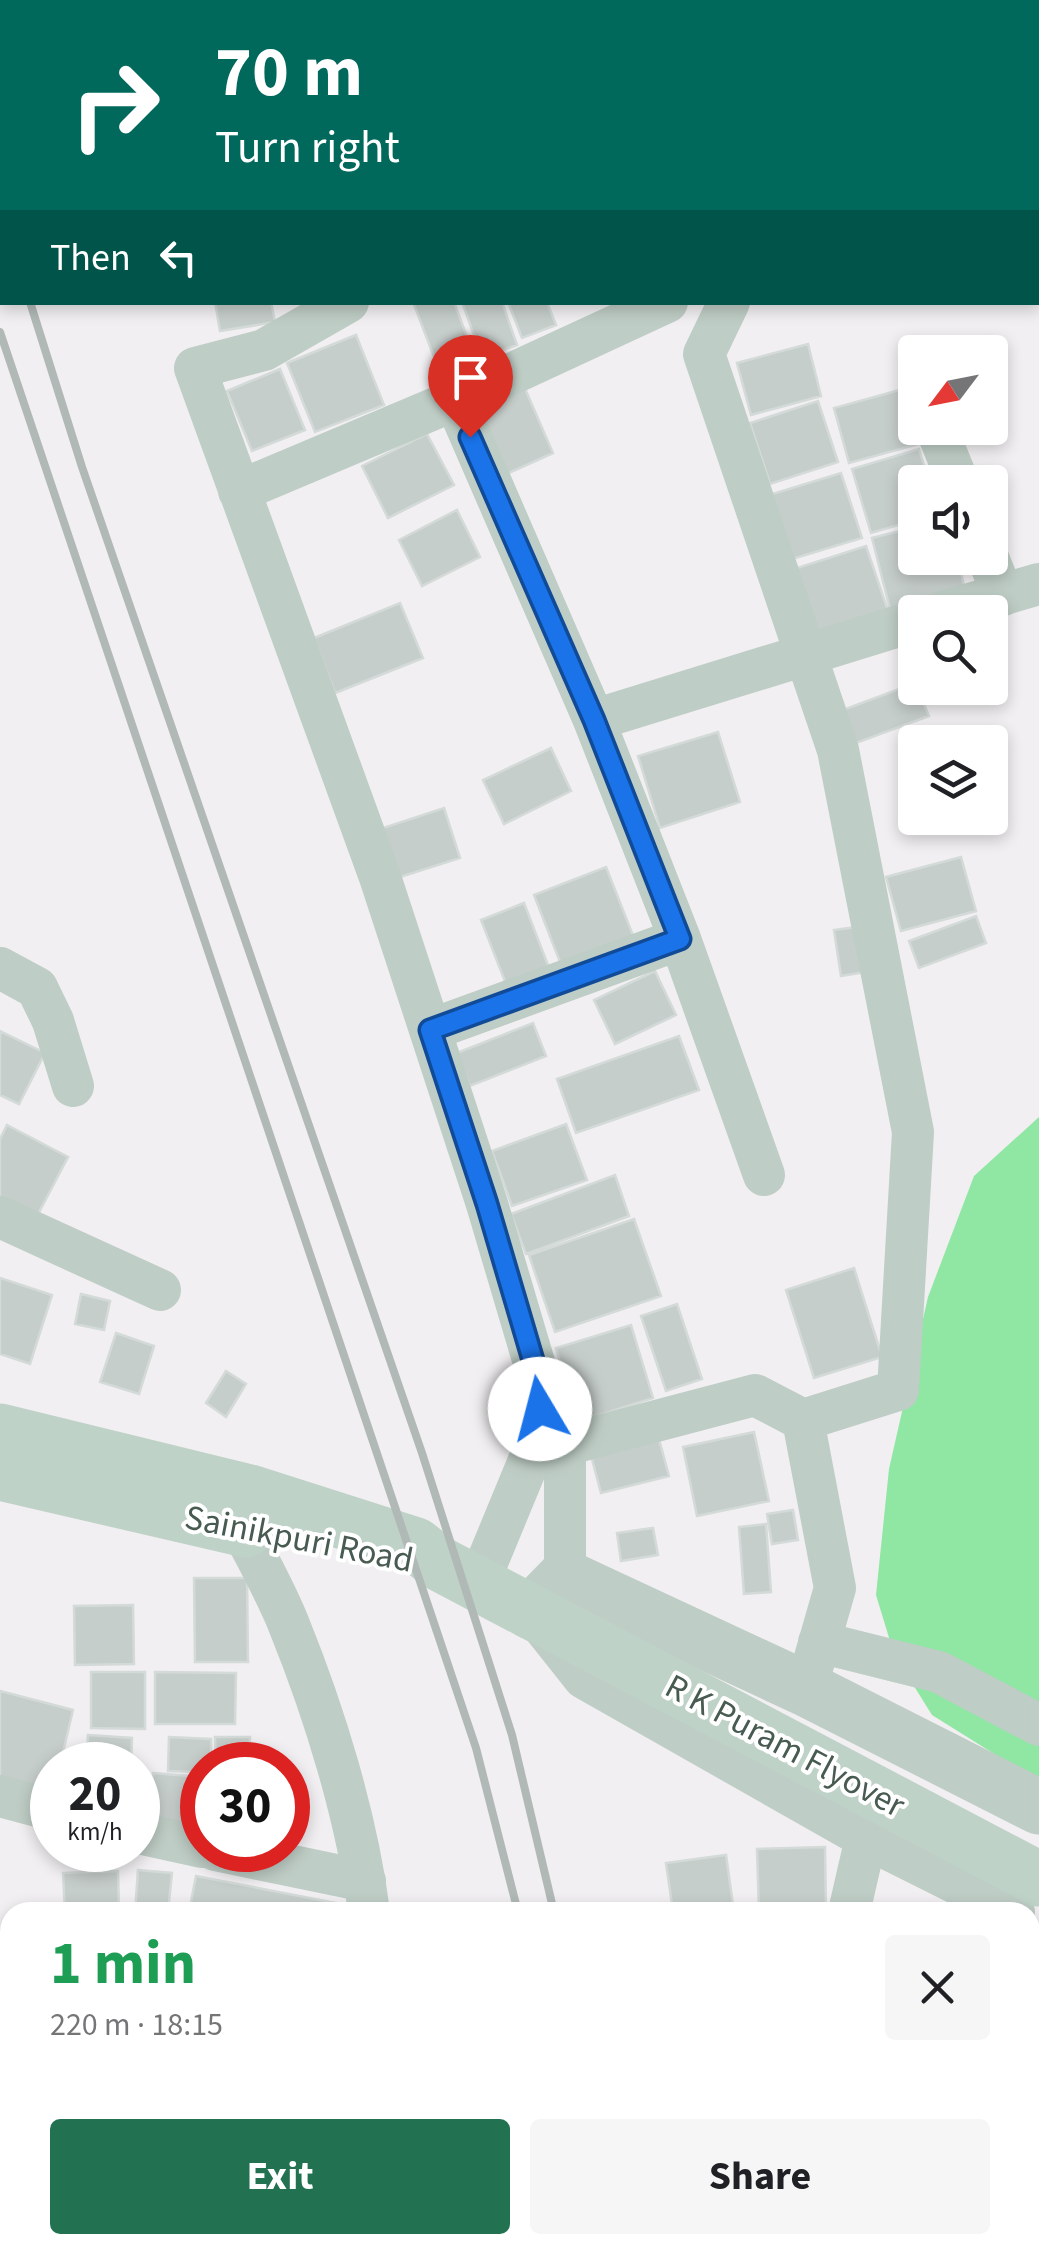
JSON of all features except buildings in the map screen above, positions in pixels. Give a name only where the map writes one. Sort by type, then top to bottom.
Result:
[{"type":"main road","name":"Sainikpuri Road","points":[[0,1431],[250,1492],[416,1544],[459,1574]]},
{"type":"main road","name":"Sainikpuri Road","points":[[0,1473],[409,1568],[459,1574]]},
{"type":"main road","name":"R K Puram Flyover","points":[[459,1574],[548,1594],[597,1646],[1039,1879]]},
{"type":"street","points":[[343,305],[264,350],[195,368],[380,877],[487,1204],[540,1384],[552,1440],[548,1594],[584,1678],[866,1838],[994,1902]]},
{"type":"street","points":[[239,491],[454,400],[661,305]]},
{"type":"street","points":[[459,1574],[552,1440],[755,1395],[803,1420],[898,1390],[913,1132],[838,750],[704,354],[728,305]]},
{"type":"street","points":[[454,400],[594,720],[680,939],[764,1175]]},
{"type":"street","points":[[977,595],[1010,579]]},
{"type":"street","points":[[594,720],[898,625]]},
{"type":"street","points":[[430,1030],[680,939]]},
{"type":"street","points":[[0,968],[37,988],[53,1021],[73,1086]]},
{"type":"street","points":[[0,1216],[160,1290]]},
{"type":"street","points":[[803,1420],[835,1588],[812,1665]]},
{"type":"street","points":[[242,1529],[289,1624],[331,1746],[367,1897]]},
{"type":"street","points":[[548,1594],[812,1665],[939,1672],[1039,1725]]},
{"type":"street","points":[[812,1665],[1039,1807]]},
{"type":"street","points":[[0,1796],[30,1804]]},
{"type":"street","points":[[851,1902],[866,1838]]},
{"type":"street","points":[[286,1872],[367,1897]]},
{"type":"shaded area","points":[[1039,1117],[1039,1782],[932,1715],[894,1654],[876,1595],[889,1469],[928,1297],[974,1176]]},
{"type":"railway","points":[[31,305],[82,467],[422,1453],[512,1735],[552,1902]]},
{"type":"railway","points":[[0,332],[476,1748],[515,1902]]},
{"type":"route","points":[[470,437],[594,720],[680,939],[430,1030],[540,1384],[540,1409]]}]
